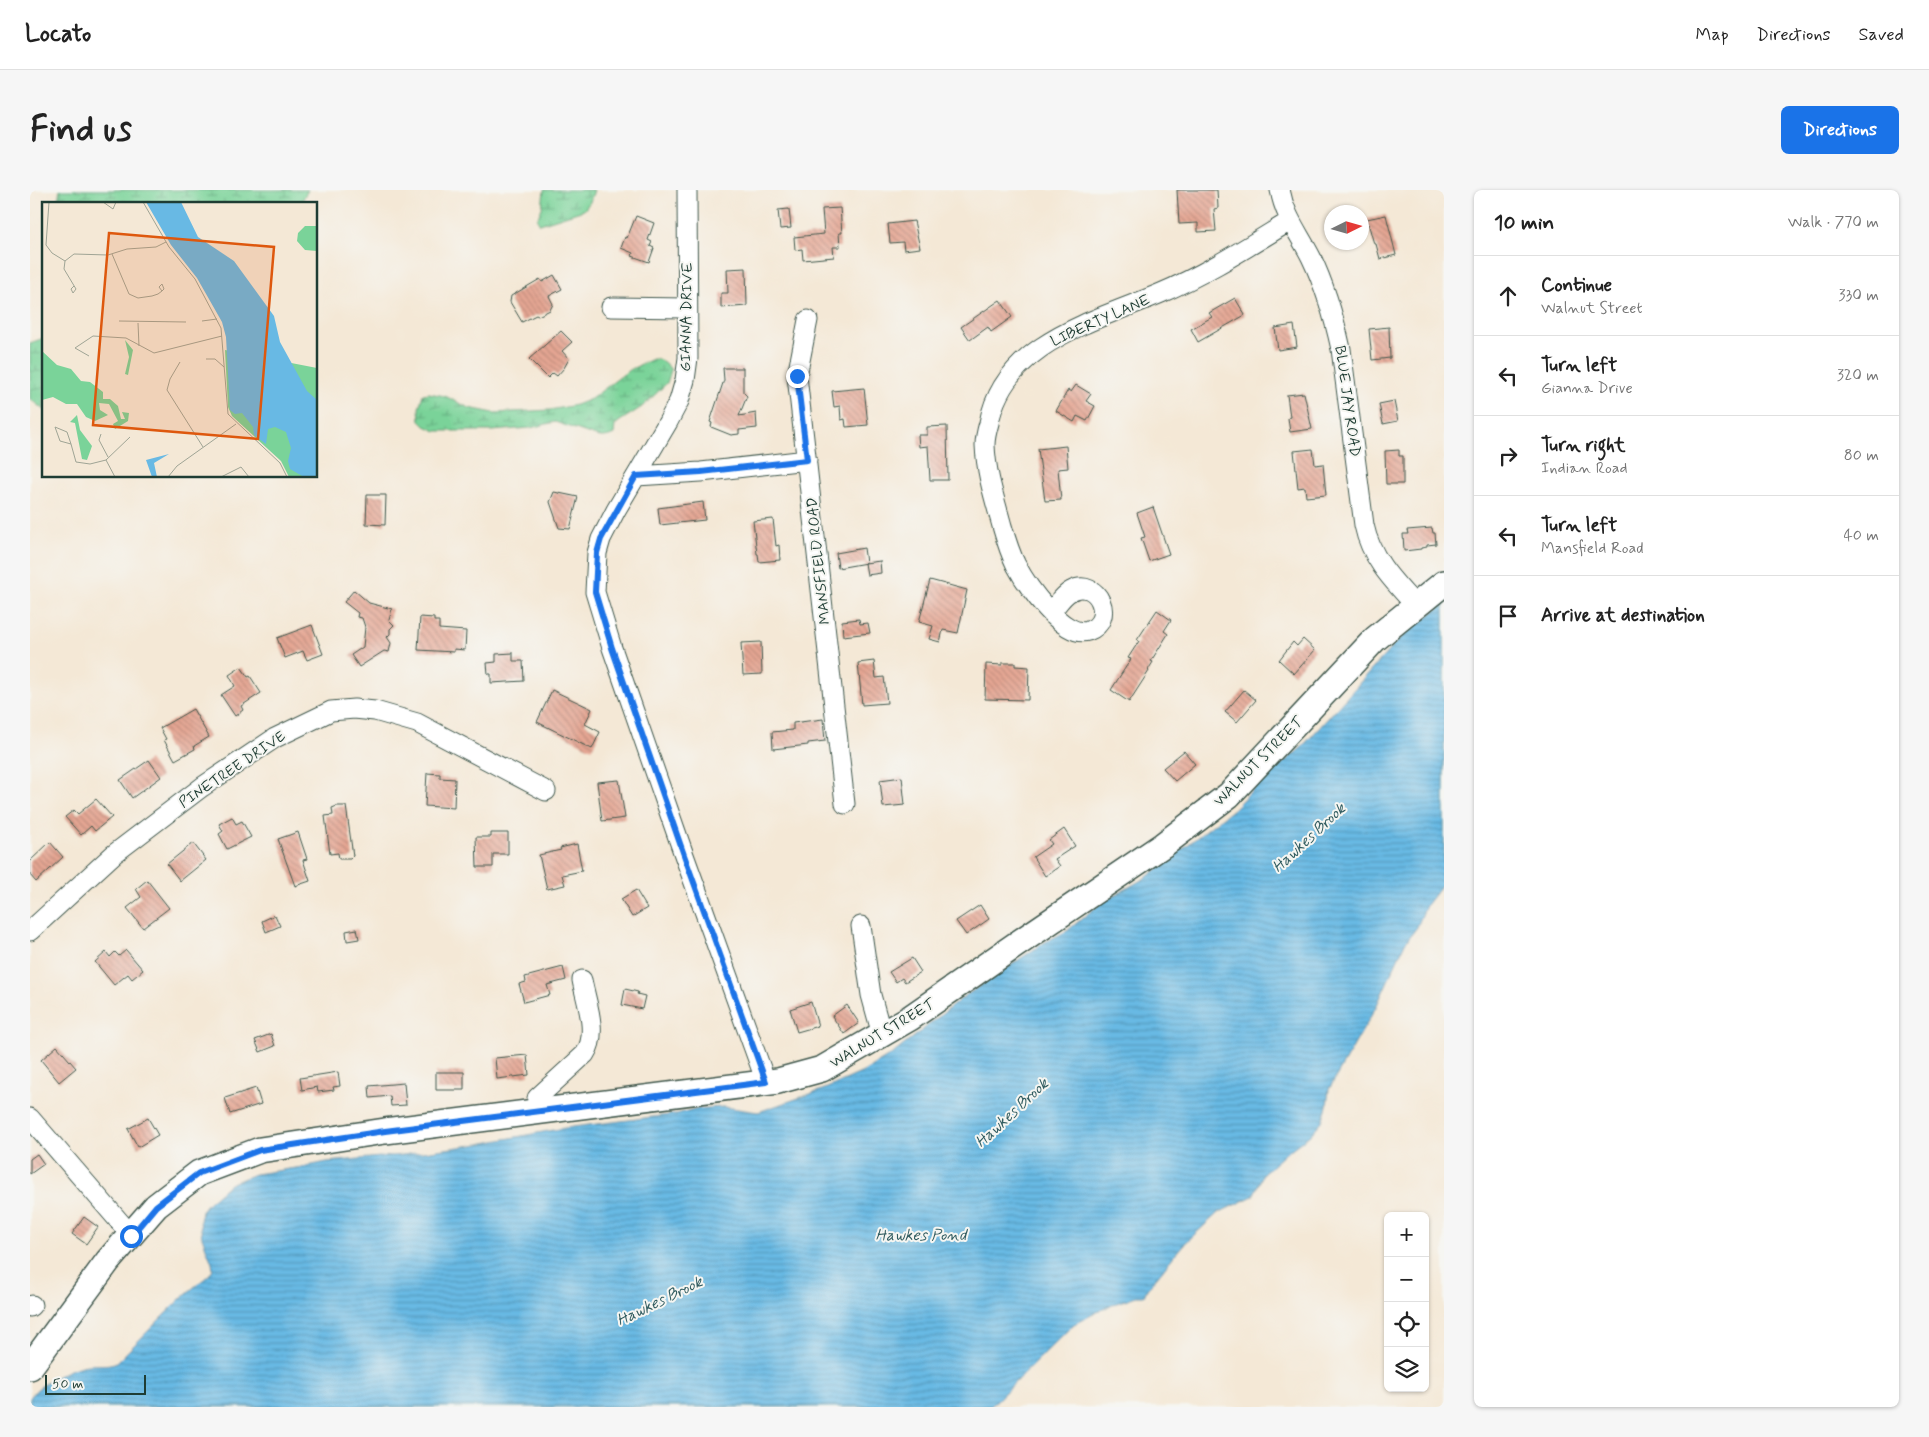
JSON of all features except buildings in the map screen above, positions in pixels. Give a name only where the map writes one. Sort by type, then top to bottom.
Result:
[{"type":"main road","name":"WALNUT STREET","points":[[30,1367],[108,1261],[156,1206],[199,1173],[260,1150],[766,1082],[822,1069],[910,1018],[1164,845],[1229,795],[1375,639],[1444,584]]},
{"type":"street","name":"GIANNA DRIVE","points":[[687,190],[688,358],[685,380],[679,401],[668,422],[601,539],[597,553],[595,592],[612,648],[684,855],[766,1082]]},
{"type":"street","name":"BLUE JAY ROAD","points":[[1280,190],[1290,221],[1316,269],[1337,329],[1364,525],[1368,542],[1382,566],[1416,606]]},
{"type":"street","name":"LIBERTY LANE","points":[[1051,612],[1016,566],[992,490],[985,444],[992,406],[1009,376],[1042,346],[1084,324],[1162,293],[1231,256],[1290,221]]},
{"type":"street","points":[[611,307],[687,308]]},
{"type":"street","name":"MANSFIELD ROAD","points":[[808,320],[797,376],[845,804]]},
{"type":"street","points":[[636,476],[701,472],[807,460]]},
{"type":"street","name":"PINETREE DRIVE","points":[[30,931],[114,854],[202,787],[274,738],[331,711],[354,709],[375,711],[417,723],[546,791]]},
{"type":"street","points":[[861,926],[871,995],[882,1035]]},
{"type":"street","points":[[536,1112],[537,1098],[585,1054],[590,1047],[592,1036],[582,980]]},
{"type":"street","points":[[30,1118],[131,1236]]},
{"type":"green space","points":[[60,190],[308,190],[301,202],[57,202]]},
{"type":"green space","points":[[544,190],[594,190],[590,202],[584,210],[540,224],[537,219],[542,208]]},
{"type":"green space","points":[[42,339],[42,408],[30,399],[30,343]]},
{"type":"green space","points":[[653,359],[664,362],[671,370],[667,383],[642,407],[615,425],[614,434],[608,436],[596,436],[555,422],[530,428],[492,431],[436,431],[425,426],[420,421],[419,408],[423,394],[429,393],[445,396],[469,408],[494,413],[550,410],[576,405],[591,399],[629,370]]},
{"type":"water","name":"Hawkes Pond","points":[[1444,604],[1444,882],[1426,905],[1417,927],[1405,943],[1376,1007],[1329,1089],[1327,1106],[1322,1121],[1310,1135],[1263,1174],[1253,1196],[1218,1213],[1182,1246],[1147,1289],[1144,1296],[1136,1296],[1111,1305],[1074,1324],[990,1407],[30,1407],[30,1399],[33,1394],[61,1374],[82,1366],[117,1362],[182,1297],[209,1275],[213,1269],[202,1237],[200,1221],[202,1211],[207,1204],[230,1184],[255,1174],[327,1162],[402,1155],[473,1145],[565,1128],[677,1114],[694,1109],[724,1107],[758,1112],[825,1089],[863,1072],[894,1053],[962,998],[1045,942],[1067,931],[1102,902],[1147,877],[1233,809],[1259,783],[1301,748],[1407,632]]},
{"type":"route","points":[[131,1236],[156,1206],[199,1173],[260,1150],[385,1131],[766,1082],[720,958],[612,648],[595,592],[595,572],[601,539],[636,476],[701,472],[807,460],[797,376]]},
{"type":"water label","name":"Hawkes Brook","points":[[1308,837]]},
{"type":"water label","name":"Hawkes Brook","points":[[1011,1112]]},
{"type":"water label","name":"Hawkes Brook","points":[[659,1300]]}]
